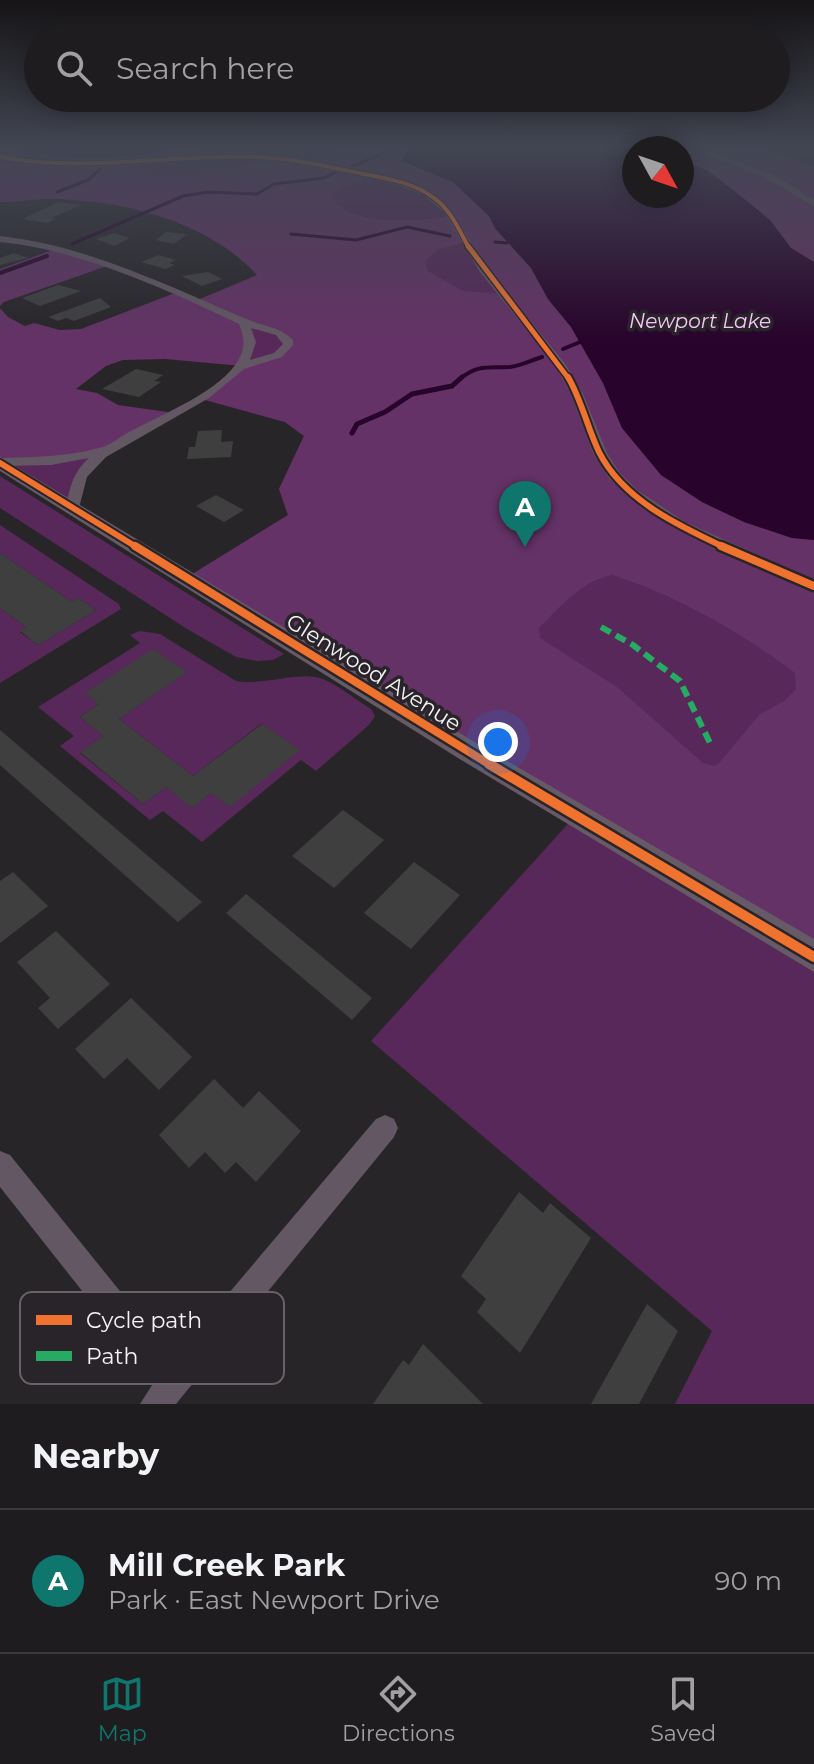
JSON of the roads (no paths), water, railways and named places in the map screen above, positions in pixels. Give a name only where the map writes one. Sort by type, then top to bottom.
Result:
[{"type":"street","points":[[448,211],[484,271],[562,366],[578,397],[598,452],[626,488],[658,512],[691,530],[814,586]]},
{"type":"street","points":[[0,239],[37,243],[75,253],[243,322],[280,333],[288,340],[288,345],[278,355],[243,366],[181,410],[103,452],[86,467],[73,509]]},
{"type":"street","points":[[243,322],[250,344],[243,366]]},
{"type":"street","points":[[0,463],[51,461],[103,452]]},
{"type":"street","name":"Glenwood Avenue","points":[[0,463],[468,751],[814,957]]},
{"type":"street","points":[[249,1292],[385,1128]]},
{"type":"street","points":[[0,1165],[92,1292]]},
{"type":"water","name":"Newport Lake","points":[[483,211],[758,211],[770,220],[791,248],[814,262],[814,540],[792,538],[744,522],[702,502],[661,475],[622,428],[603,383],[571,327],[548,299],[531,268]]},
{"type":"waterway","points":[[72,244],[149,211]]},
{"type":"waterway","points":[[291,234],[356,240],[407,227],[450,236]]},
{"type":"waterway","points":[[495,242],[507,243]]},
{"type":"waterway","points":[[0,273],[47,256]]},
{"type":"waterway","points":[[563,349],[580,342]]},
{"type":"waterway","points":[[460,379],[478,369],[514,366],[542,357]]},
{"type":"waterway","points":[[352,433],[357,424],[385,412],[412,394],[452,386],[462,377]]},
{"type":"place","name":"Mill Creek Park","points":[[525,547]]}]
